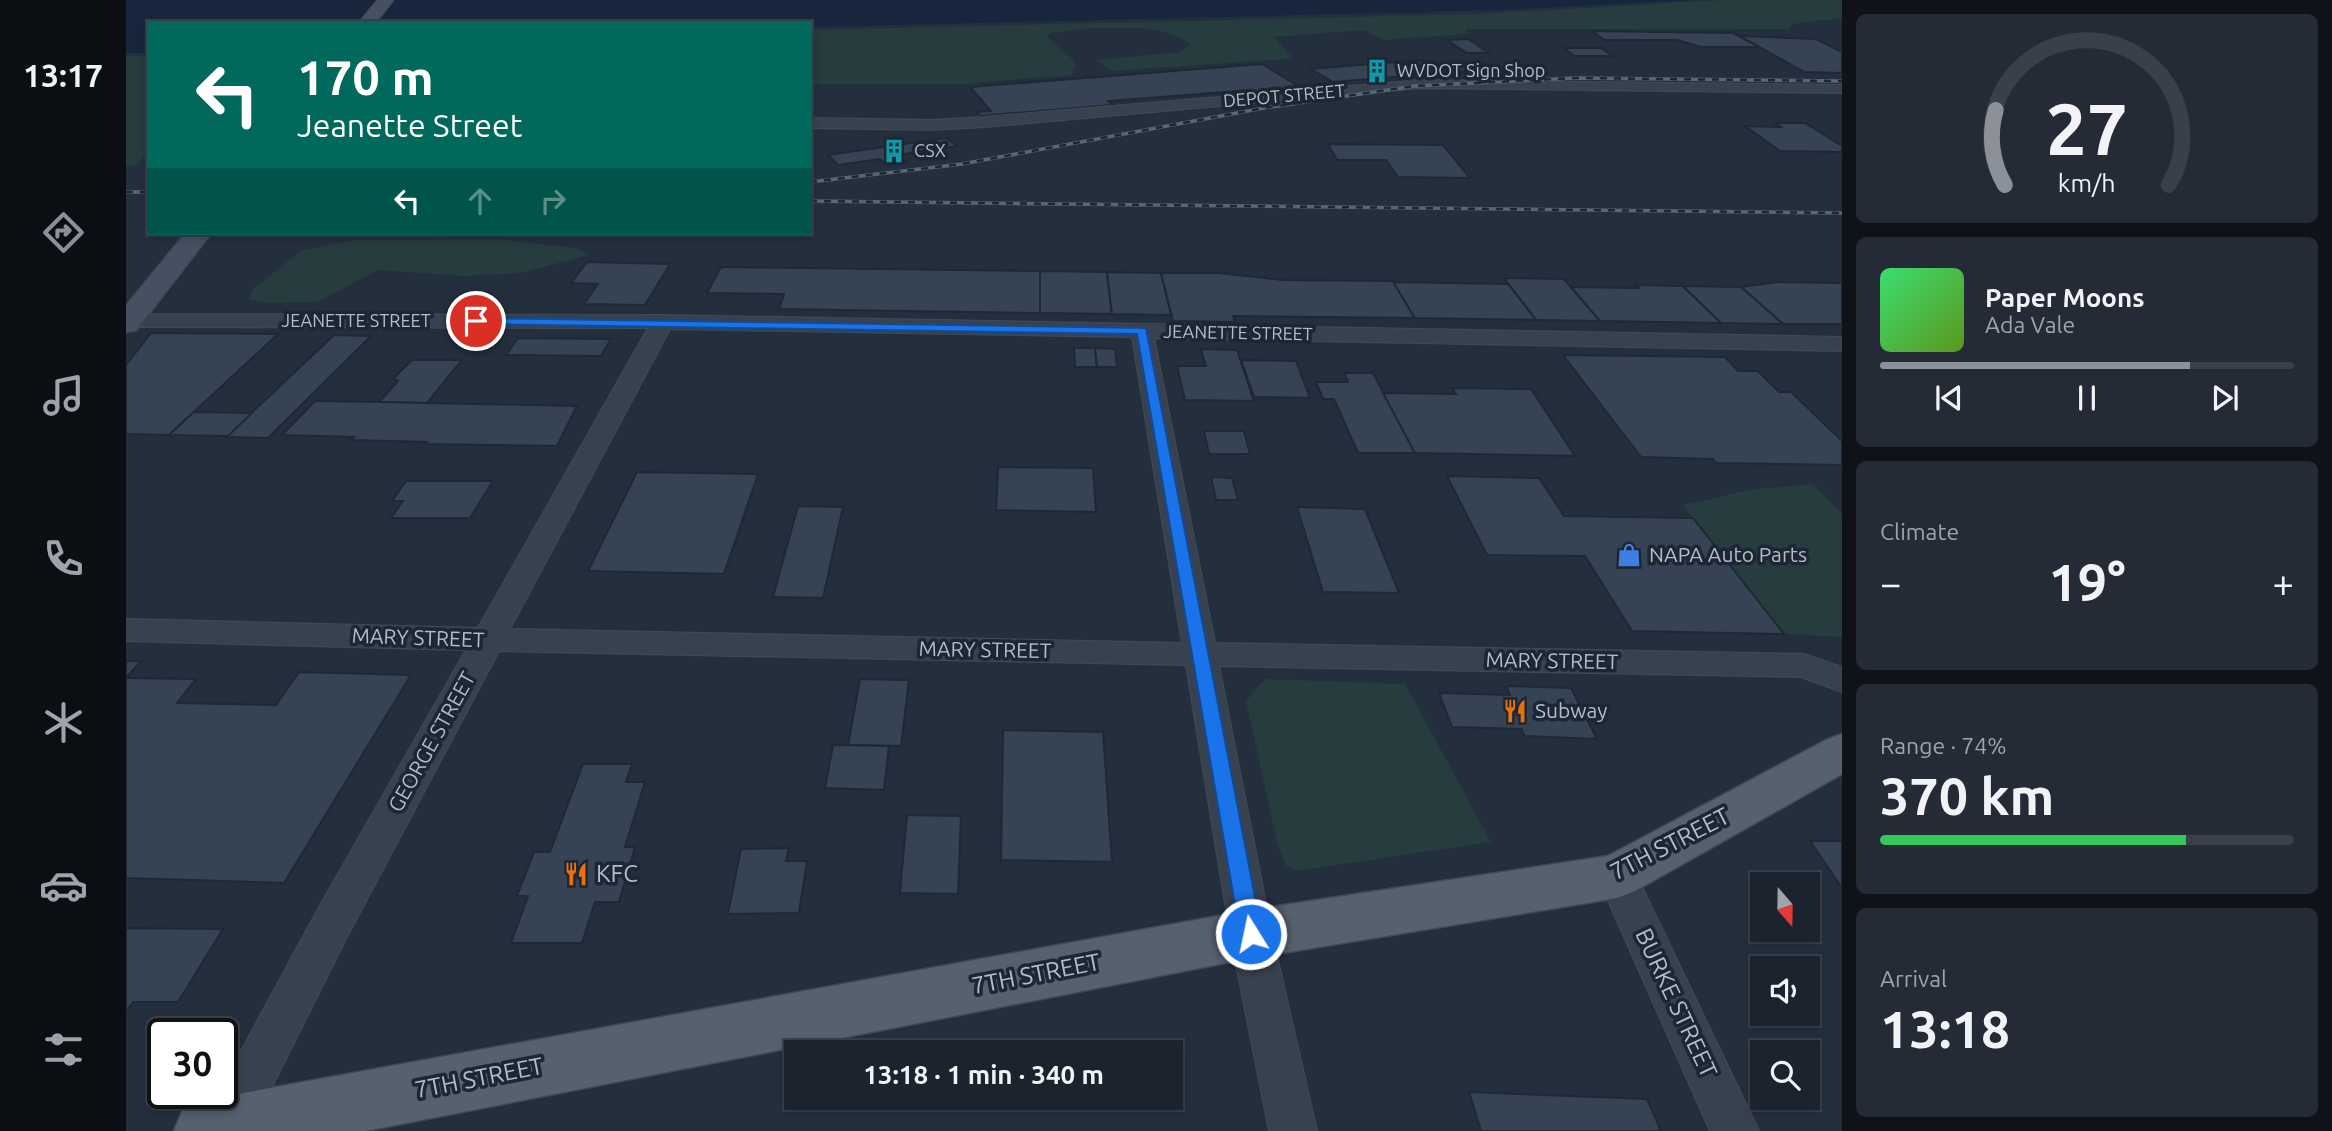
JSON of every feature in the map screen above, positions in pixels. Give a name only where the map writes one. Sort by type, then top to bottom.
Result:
[{"type":"main road","points":[[128,322],[198,235]]},
{"type":"main road","name":"7TH STREET","points":[[215,1129],[343,1116],[1251,934],[1617,876],[1842,752]]},
{"type":"street","name":"DEPOT STREET","points":[[812,123],[932,125],[984,122],[1421,83],[1842,89]]},
{"type":"street","name":"JEANETTE STREET","points":[[128,322],[663,322],[1838,347]]},
{"type":"street","name":"GEORGE STREET","points":[[215,1129],[333,922],[663,322]]},
{"type":"street","points":[[1142,331],[1251,934],[1293,1131]]},
{"type":"street","name":"MARY STREET","points":[[126,630],[488,640],[1804,666],[1842,680]]},
{"type":"street","name":"BURKE STREET","points":[[1617,876],[1735,1131]]},
{"type":"green space","points":[[1724,0],[1842,0],[1842,18],[1792,24],[1788,29],[1466,29],[1468,34],[1384,40],[1364,30],[1274,37],[1291,56],[1288,59],[1112,71],[1097,60],[1179,52],[1190,45],[1179,37],[1145,29],[1082,29],[1046,36],[1076,62],[1072,75],[960,84],[812,84],[812,30],[1478,14]]},
{"type":"green space","points":[[126,56],[147,56],[147,153],[135,166],[126,165]]},
{"type":"green space","points":[[499,239],[577,248],[589,255],[520,273],[466,276],[378,270],[317,302],[266,303],[249,299],[252,290],[302,250],[354,240]]},
{"type":"green space","points":[[1813,484],[1842,514],[1842,637],[1784,634],[1683,505],[1755,489]]},
{"type":"green space","points":[[1265,679],[1405,684],[1491,842],[1297,871],[1286,866],[1277,843],[1246,701]]},
{"type":"water","points":[[126,0],[1693,0],[1502,10],[812,27],[812,21],[147,21],[147,53],[126,53]]},
{"type":"building","points":[[1592,31],[1733,33],[1760,47],[1701,47],[1677,40],[1604,40]]},
{"type":"building","points":[[1740,36],[1816,39],[1842,52],[1842,73],[1804,72]]},
{"type":"building","points":[[1468,39],[1489,53],[1467,53],[1447,40]]},
{"type":"building","points":[[1564,48],[1601,48],[1613,56],[1574,56]]},
{"type":"building","name":"WVDOT Sign Shop","points":[[1419,60],[1444,73],[1333,82],[1311,69]]},
{"type":"building","points":[[1262,64],[1298,86],[1290,87],[1294,89],[1256,92],[1252,90],[1108,101],[1113,105],[980,116],[977,112],[991,111],[970,87]]},
{"type":"building","points":[[1486,64],[1496,69],[1454,72],[1445,68]]},
{"type":"building","points":[[1775,123],[1805,123],[1842,146],[1842,152],[1780,151],[1745,126],[1781,127]]},
{"type":"building","name":"CSX","points":[[946,138],[957,146],[898,155],[906,162],[887,165],[880,159],[838,165],[828,155]]},
{"type":"building","points":[[1328,144],[1443,145],[1470,178],[1398,177],[1386,160],[1337,160]]},
{"type":"building","points":[[587,262],[670,264],[645,305],[584,304],[598,284],[571,283]]},
{"type":"building","points":[[721,267],[1040,271],[1040,313],[779,309],[784,294],[707,293]]},
{"type":"building","points":[[1040,271],[1107,272],[1112,314],[1040,313]]},
{"type":"building","points":[[1107,272],[1161,273],[1171,315],[1112,314]]},
{"type":"building","points":[[1161,273],[1218,273],[1283,280],[1393,281],[1415,318],[1233,316],[1235,322],[1173,321]]},
{"type":"building","points":[[1504,278],[1564,279],[1600,321],[1536,320]]},
{"type":"building","points":[[1393,282],[1508,284],[1536,320],[1415,318]]},
{"type":"building","points":[[1778,282],[1842,283],[1842,324],[1783,324],[1741,287]]},
{"type":"building","points":[[1636,285],[1683,286],[1721,323],[1600,321],[1571,287],[1639,288]]},
{"type":"building","points":[[1683,286],[1741,287],[1783,324],[1721,323]]},
{"type":"building","points":[[151,333],[278,334],[169,435],[126,434],[126,365]]},
{"type":"building","points":[[334,335],[371,336],[268,438],[226,437]]},
{"type":"building","points":[[518,338],[611,339],[601,356],[506,355]]},
{"type":"building","points":[[1074,348],[1095,348],[1097,367],[1075,367]]},
{"type":"building","points":[[1095,348],[1115,349],[1117,367],[1097,367]]},
{"type":"building","points":[[1201,349],[1237,350],[1254,401],[1185,400],[1177,366],[1206,366]]},
{"type":"building","points":[[1563,355],[1725,357],[1738,371],[1758,371],[1779,392],[1791,392],[1842,441],[1842,465],[1716,463],[1713,459],[1641,457]]},
{"type":"building","points":[[412,360],[462,360],[427,403],[379,402],[398,381],[393,379]]},
{"type":"building","points":[[1241,360],[1296,361],[1310,398],[1254,397]]},
{"type":"building","points":[[1344,373],[1373,373],[1415,453],[1358,453],[1334,399],[1323,399],[1316,382],[1348,382]]},
{"type":"building","points":[[1452,388],[1531,389],[1575,456],[1415,453],[1383,393],[1456,394]]},
{"type":"building","points":[[315,401],[577,406],[557,446],[425,444],[427,442],[282,435]]},
{"type":"building","points":[[194,412],[252,413],[228,436],[169,435]]},
{"type":"building","points":[[1204,431],[1244,431],[1250,454],[1209,454]]},
{"type":"building","points":[[998,467],[1093,468],[1096,512],[996,510]]},
{"type":"building","points":[[637,472],[758,474],[724,574],[588,571]]},
{"type":"building","name":"NAPA Auto Parts","points":[[1447,476],[1539,478],[1564,516],[1693,518],[1784,634],[1632,631],[1585,556],[1487,555]]},
{"type":"building","points":[[1211,477],[1232,478],[1238,500],[1216,500]]},
{"type":"building","points":[[406,481],[493,481],[470,518],[391,518],[403,501],[392,501]]},
{"type":"building","points":[[798,506],[843,507],[823,598],[773,597]]},
{"type":"building","points":[[1297,507],[1365,509],[1399,593],[1323,592]]},
{"type":"building","points":[[126,661],[141,661],[126,678]]},
{"type":"building","points":[[299,672],[411,675],[284,883],[126,878],[126,678],[196,679],[177,703],[276,705]]},
{"type":"building","points":[[860,679],[909,680],[901,746],[848,745]]},
{"type":"building","name":"Subway","points":[[1506,686],[1571,688],[1597,739],[1524,736],[1522,729],[1452,727],[1439,693],[1510,695]]},
{"type":"building","points":[[1003,730],[1103,732],[1112,862],[1001,860]]},
{"type":"building","points":[[833,745],[889,746],[884,790],[825,788]]},
{"type":"building","name":"KFC","points":[[583,764],[632,764],[626,782],[645,782],[625,847],[635,847],[619,902],[595,902],[582,943],[511,943],[528,896],[517,896],[534,852],[550,852]]},
{"type":"building","points":[[907,815],[961,816],[958,894],[900,893]]},
{"type":"building","points":[[1810,841],[1842,841],[1842,888]]},
{"type":"building","points":[[789,848],[786,861],[807,861],[799,913],[728,914],[741,849]]},
{"type":"building","points":[[126,928],[223,929],[178,1002],[133,1002],[126,1012]]},
{"type":"building","points":[[1469,1092],[1647,1099],[1661,1131],[1481,1131]]},
{"type":"railway","points":[[812,182],[962,164],[1264,108],[1415,86],[1575,78],[1842,81]]},
{"type":"railway","points":[[126,192],[147,192]]},
{"type":"railway","points":[[812,201],[1842,213]]},
{"type":"place","name":"WVDOT Sign Shop","points":[[1377,71]]},
{"type":"place","name":"CSX","points":[[894,151]]},
{"type":"place","name":"NAPA Auto Parts","points":[[1629,555]]},
{"type":"place","name":"Subway","points":[[1515,711]]},
{"type":"place","name":"KFC","points":[[576,874]]},
{"type":"route","points":[[476,321],[1142,331],[1251,934]]}]
